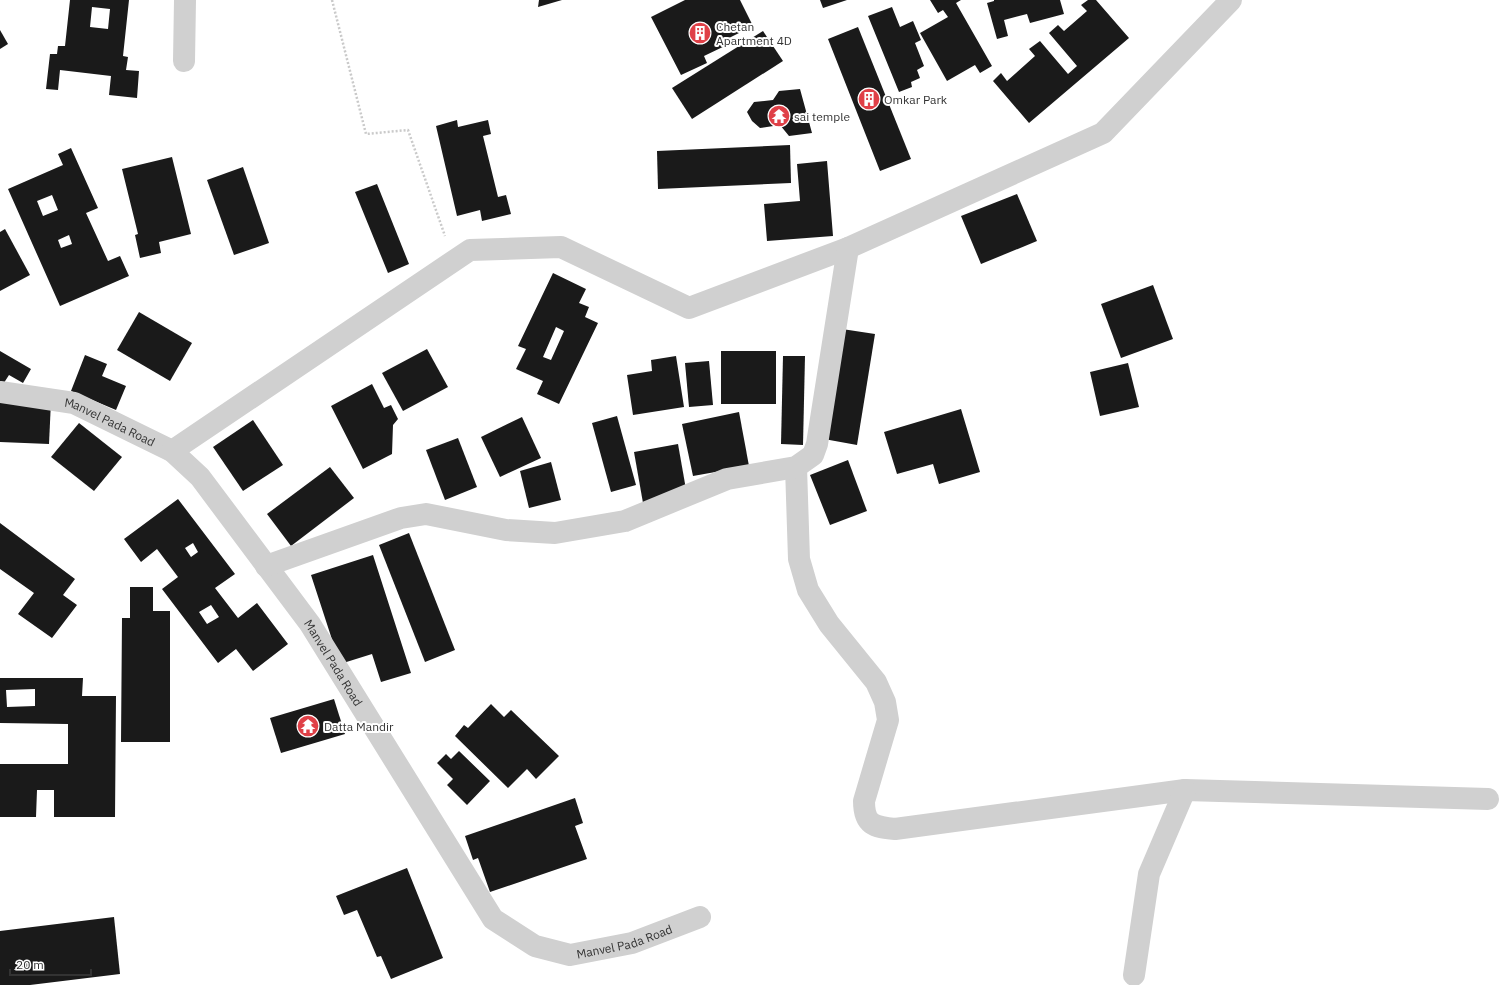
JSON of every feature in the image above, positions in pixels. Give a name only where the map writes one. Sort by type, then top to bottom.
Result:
[{"type":"street","points":[[184,61],[185,0]]},
{"type":"street","points":[[172,451],[470,250],[561,247],[689,308],[848,248],[1103,133],[1231,0]]},
{"type":"street","points":[[266,566],[401,518],[426,514],[506,530],[555,534],[625,520],[727,479],[796,467],[813,455],[817,444],[848,248]]},
{"type":"street","name":"Manvel Pada Road","points":[[0,392],[74,403],[172,451],[200,477],[310,624],[493,919],[535,946],[570,955],[632,943],[700,917]]},
{"type":"street","points":[[796,467],[799,559],[808,590],[829,624],[876,682],[885,702],[888,720],[864,801],[864,812],[869,822],[878,827],[895,829],[1185,790],[1488,799]]},
{"type":"street","points":[[1134,975],[1149,874],[1185,790]]},
{"type":"path","points":[[332,0],[366,134],[408,130],[454,262]]},
{"type":"building","points":[[70,0],[129,0],[123,56],[128,57],[126,70],[139,71],[137,98],[109,95],[111,76],[60,70],[58,90],[46,89],[50,54],[57,54],[58,46],[65,46]],"holes":[[[92,7],[110,9],[108,29],[90,27]]]},
{"type":"building","points":[[539,0],[562,0],[538,7]]},
{"type":"building","name":"Chetan Apartment 4D","points":[[685,0],[740,0],[753,26],[727,39],[729,44],[704,56],[707,63],[681,75],[651,17]]},
{"type":"building","points":[[820,0],[847,0],[823,8]]},
{"type":"building","points":[[930,0],[961,0],[956,3],[992,66],[980,73],[975,65],[947,81],[920,33],[948,17],[943,10],[938,13]]},
{"type":"building","points":[[994,0],[1060,0],[1064,14],[1030,23],[1027,14],[1004,20],[1008,36],[997,39],[987,3]]},
{"type":"building","points":[[1088,0],[1096,0],[1129,38],[1029,123],[993,81],[1001,73],[1007,81],[1035,56],[1029,49],[1040,41],[1068,74],[1077,66],[1049,33],[1058,25],[1064,31],[1087,11],[1081,5]]},
{"type":"building","points":[[892,7],[900,27],[913,21],[921,40],[915,43],[924,66],[917,70],[920,78],[911,82],[912,87],[899,92],[868,16]]},
{"type":"building","name":"Omkar Park","points":[[858,27],[911,159],[880,171],[828,39]]},
{"type":"building","points":[[0,30],[8,44],[0,49]]},
{"type":"building","points":[[763,31],[783,61],[692,119],[672,88]]},
{"type":"building","name":"sai temple","points":[[800,89],[812,133],[789,136],[780,125],[760,128],[752,121],[747,112],[754,102],[773,100],[779,91]]},
{"type":"building","points":[[457,120],[458,127],[488,120],[491,134],[483,136],[498,197],[506,195],[511,214],[482,221],[480,210],[457,216],[436,126]]},
{"type":"building","points":[[790,145],[791,183],[658,189],[657,151]]},
{"type":"building","points":[[71,148],[98,208],[86,213],[108,261],[120,256],[129,276],[60,306],[8,189],[63,165],[58,154]],"holes":[[[52,195],[58,210],[43,216],[37,201]],[[69,235],[72,244],[61,248],[58,240]]]},
{"type":"building","points":[[172,157],[191,234],[159,242],[161,253],[140,258],[135,235],[138,234],[122,169]]},
{"type":"building","points":[[827,161],[833,236],[767,241],[764,204],[800,201],[797,164]]},
{"type":"building","points":[[243,167],[269,243],[234,255],[207,180]]},
{"type":"building","points":[[377,184],[409,264],[388,273],[355,192]]},
{"type":"building","points":[[1017,194],[1037,241],[981,264],[961,216]]},
{"type":"building","points":[[5,229],[30,275],[0,291],[0,232]]},
{"type":"building","points":[[553,273],[586,289],[579,303],[589,307],[585,317],[598,323],[559,404],[537,394],[543,381],[516,369],[526,349],[518,346]],"holes":[[[556,327],[564,331],[551,360],[543,357]]]},
{"type":"building","points":[[1153,285],[1173,339],[1121,358],[1101,304]]},
{"type":"building","points":[[139,312],[192,343],[170,381],[117,350]]},
{"type":"building","points":[[842,329],[875,334],[857,445],[824,439]]},
{"type":"building","points":[[427,349],[448,387],[403,411],[382,373]]},
{"type":"building","points":[[0,351],[31,369],[23,383],[9,375],[0,389]]},
{"type":"building","points":[[721,351],[776,351],[776,404],[721,404]]},
{"type":"building","points":[[85,355],[107,364],[102,376],[126,386],[116,410],[71,391]]},
{"type":"building","points":[[676,356],[684,407],[633,415],[627,375],[652,371],[651,360]]},
{"type":"building","points":[[783,356],[805,356],[803,445],[781,444]]},
{"type":"building","points":[[709,361],[713,405],[689,407],[685,363]]},
{"type":"building","points":[[1128,363],[1139,407],[1100,416],[1090,372]]},
{"type":"building","points":[[372,384],[384,408],[391,405],[398,419],[393,425],[392,454],[363,469],[331,406]]},
{"type":"building","points":[[0,399],[51,401],[49,444],[0,442]]},
{"type":"building","points":[[961,409],[980,472],[939,484],[933,464],[897,474],[884,432]]},
{"type":"building","points":[[739,412],[749,466],[693,476],[682,424]]},
{"type":"building","points":[[617,416],[636,485],[611,492],[592,423]]},
{"type":"building","points":[[522,417],[541,458],[500,477],[481,437]]},
{"type":"building","points":[[253,420],[283,465],[243,491],[213,447]]},
{"type":"building","points":[[79,423],[122,457],[94,491],[51,457]]},
{"type":"building","points":[[458,438],[477,487],[445,500],[426,450]]},
{"type":"building","points":[[678,444],[687,495],[643,503],[634,452]]},
{"type":"building","points":[[848,460],[867,511],[830,525],[810,475]]},
{"type":"building","points":[[551,462],[561,500],[529,508],[520,471]]},
{"type":"building","points":[[330,467],[354,498],[291,546],[267,514]]},
{"type":"building","points":[[178,499],[235,574],[215,588],[238,618],[257,603],[288,644],[253,671],[236,649],[218,663],[162,589],[178,577],[157,549],[141,562],[124,539]],"holes":[[[193,543],[198,552],[191,557],[185,548]],[[211,605],[219,617],[207,624],[199,612]]]},
{"type":"building","points":[[0,523],[75,579],[63,595],[77,605],[52,638],[18,614],[34,593],[0,569]]},
{"type":"building","points":[[409,533],[455,650],[425,662],[379,545]]},
{"type":"building","points":[[373,555],[411,673],[381,682],[372,654],[340,664],[311,575]]},
{"type":"building","points":[[130,587],[153,587],[153,611],[170,611],[170,742],[121,742],[122,618],[130,618]]},
{"type":"building","points":[[0,678],[83,678],[82,696],[116,696],[115,817],[54,817],[54,790],[37,790],[36,817],[0,817],[0,764],[68,764],[68,724],[0,723]],"holes":[[[35,689],[35,706],[7,707],[6,690]]]},
{"type":"building","name":"Datta Mandir","points":[[334,699],[345,734],[281,753],[270,718]]},
{"type":"building","points":[[491,704],[504,717],[511,710],[559,756],[536,779],[527,769],[508,788],[455,736],[464,725],[468,728]]},
{"type":"building","points":[[459,751],[490,781],[467,805],[447,785],[453,779],[437,763],[446,754],[451,759]]},
{"type":"building","points":[[575,798],[583,823],[575,826],[587,859],[490,892],[478,858],[473,860],[465,836]]},
{"type":"building","points":[[407,868],[443,958],[391,979],[381,956],[377,957],[357,910],[344,915],[336,896]]},
{"type":"building","points":[[114,917],[120,974],[30,985],[0,985],[0,931]]},
{"type":"place","name":"Chetan Apartment 4D","points":[[700,33]]},
{"type":"place","name":"Omkar Park","points":[[869,99]]},
{"type":"place","name":"sai temple","points":[[779,116]]},
{"type":"place","name":"Datta Mandir","points":[[308,726]]}]
